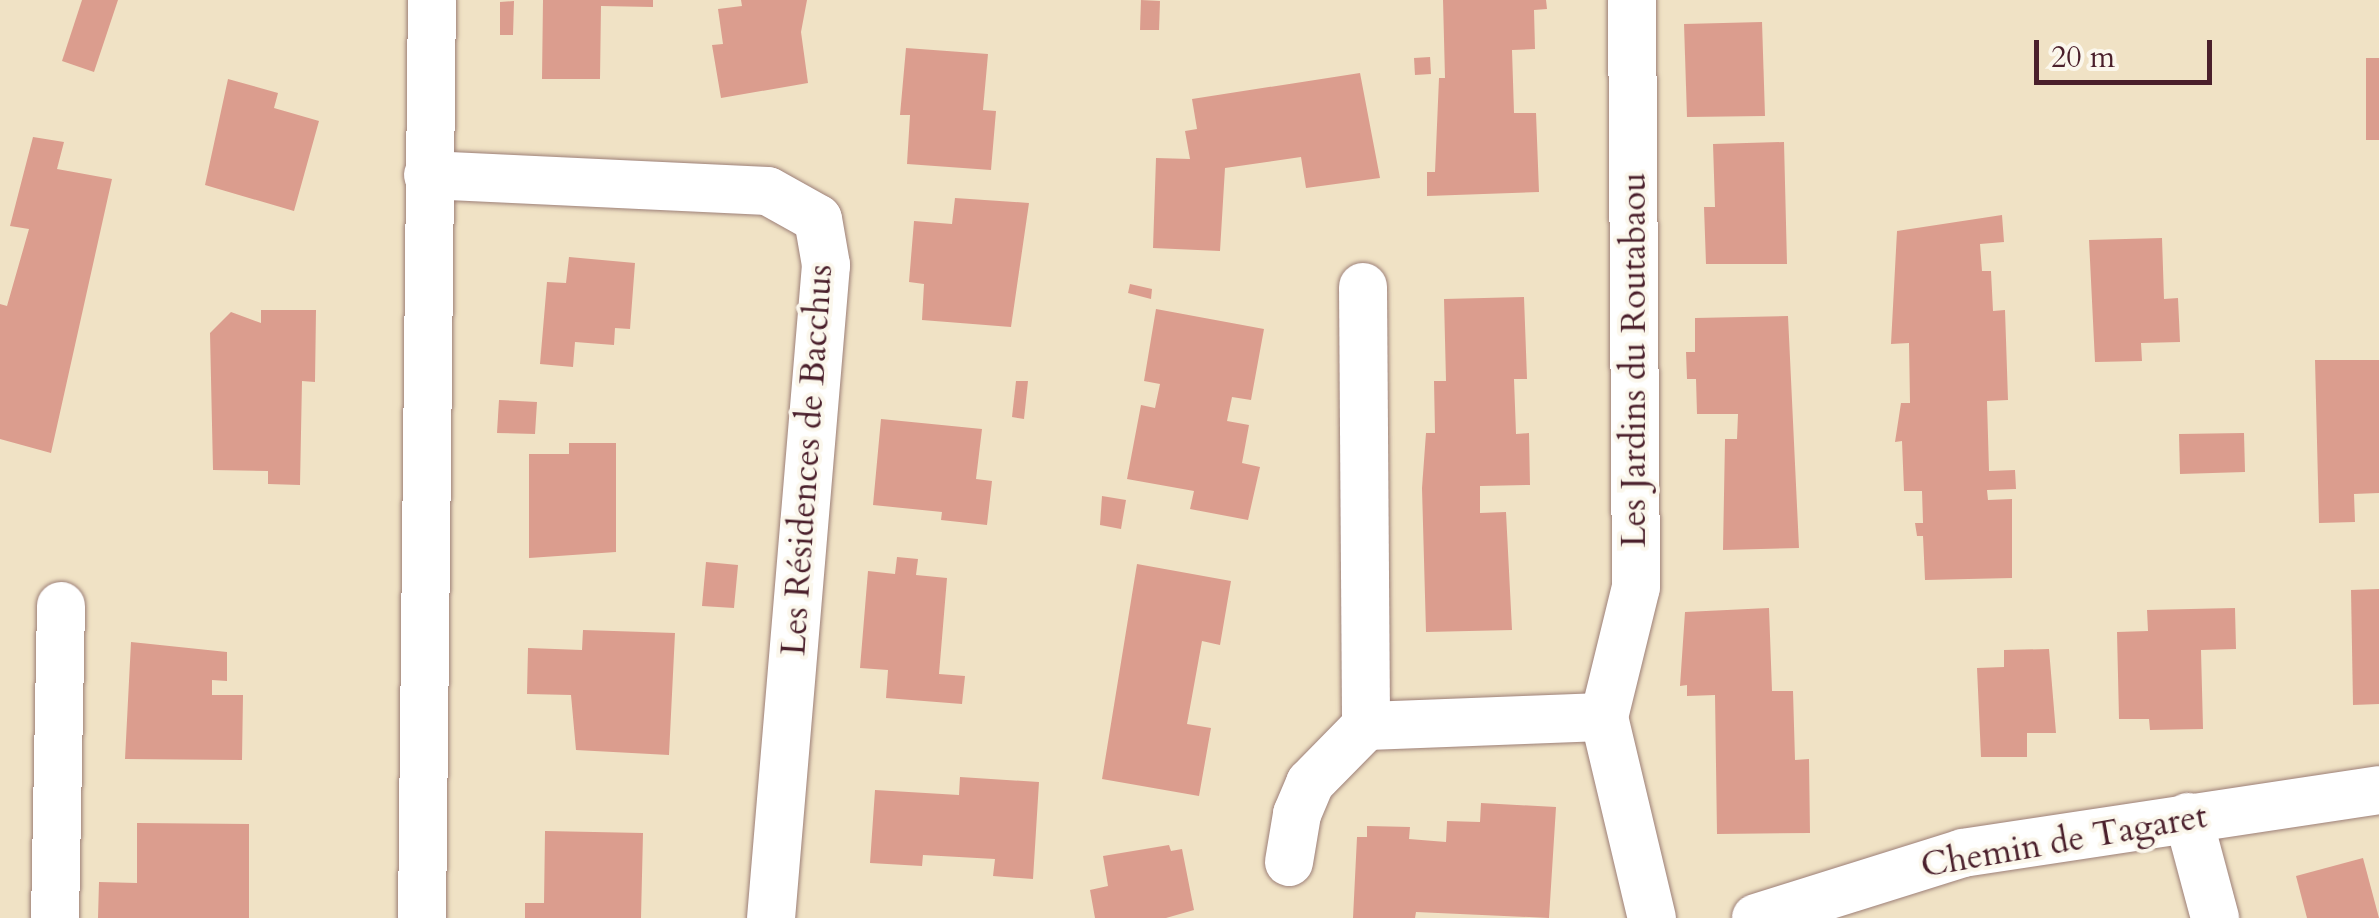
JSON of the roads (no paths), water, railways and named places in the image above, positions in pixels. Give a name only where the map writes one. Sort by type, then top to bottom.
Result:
[{"type":"street","points":[[422,918],[432,0]]},
{"type":"street","name":"Les Jardins du Routabaou","points":[[1632,0],[1636,588],[1604,716],[1652,918]]},
{"type":"street","name":"Les Résidences de Bacchus","points":[[428,175],[768,192],[818,218],[826,265],[772,918]]},
{"type":"street","points":[[1363,288],[1366,726]]},
{"type":"street","points":[[55,918],[61,606]]},
{"type":"street","points":[[1290,862],[1297,814],[1310,783],[1366,726],[1604,716]]},
{"type":"street","name":"Chemin de Tagaret","points":[[1756,918],[1962,852],[2379,790]]},
{"type":"street","points":[[2188,817],[2215,918]]}]
